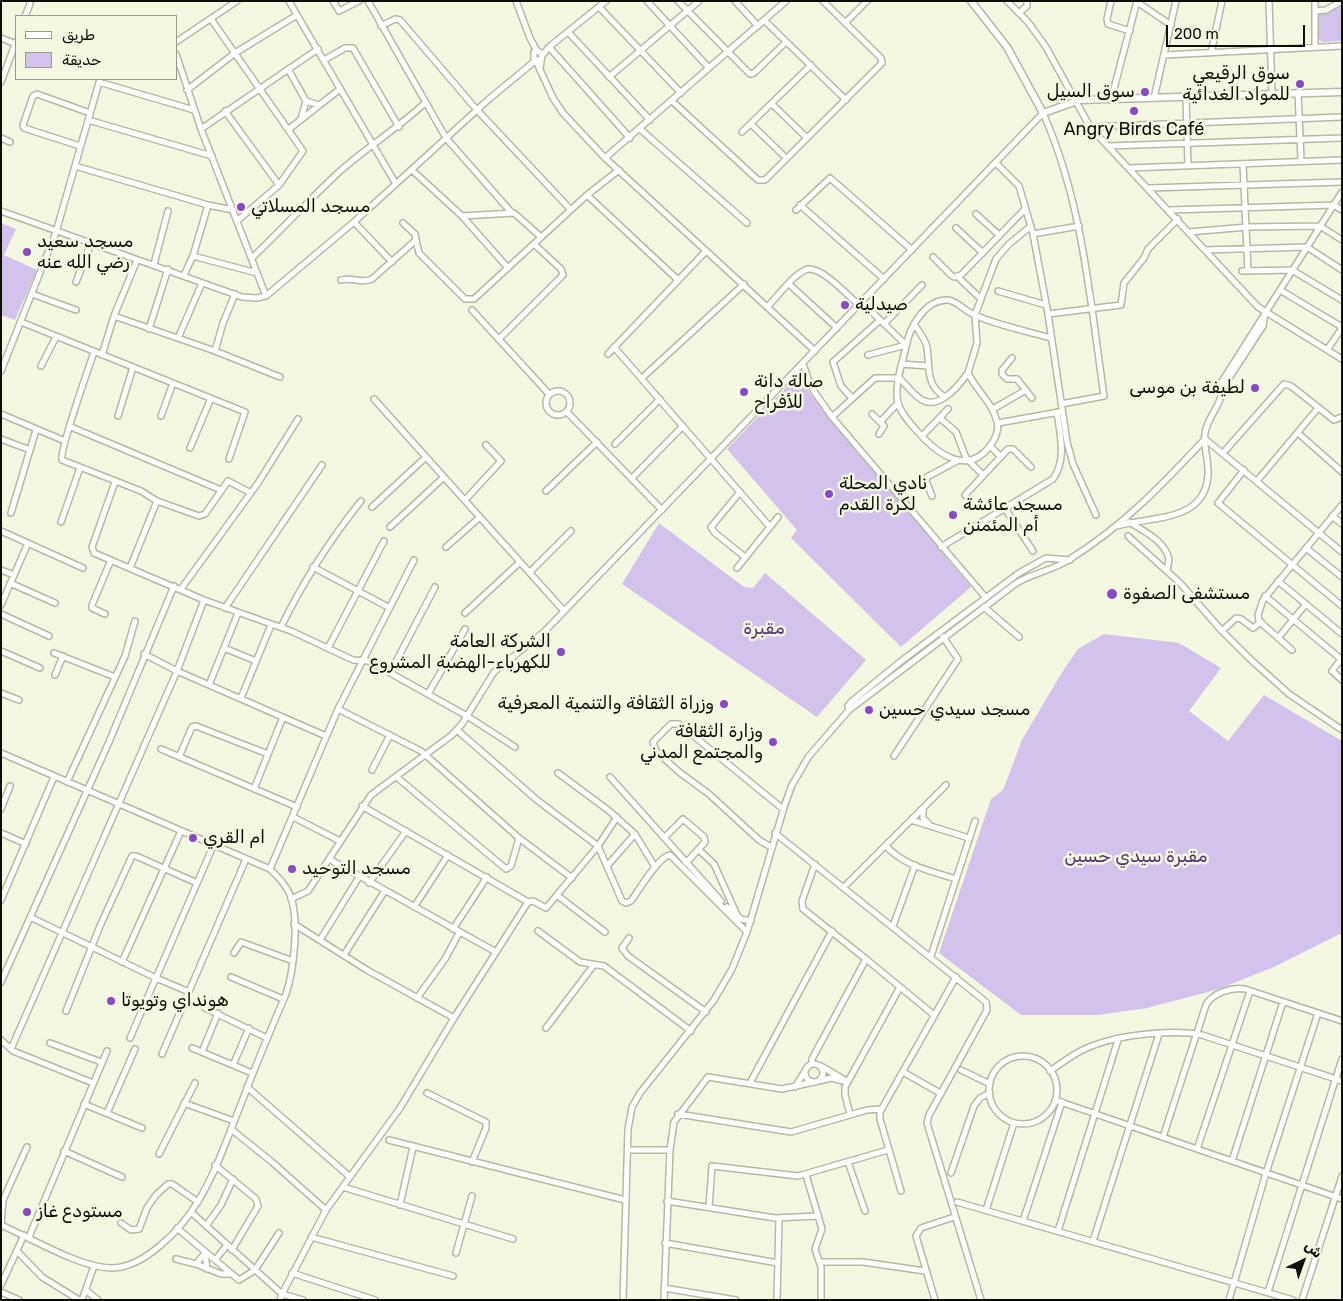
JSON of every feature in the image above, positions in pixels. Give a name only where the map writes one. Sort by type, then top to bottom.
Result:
[{"type":"main road","points":[[971,1],[1007,48],[1044,113],[1077,101],[1342,92]]},
{"type":"street","points":[[178,41],[237,1]]},
{"type":"street","points":[[288,1],[396,184]]},
{"type":"street","points":[[333,1],[339,10],[359,1]]},
{"type":"street","points":[[368,1],[446,138],[511,212],[517,215],[541,237]]},
{"type":"street","points":[[516,1],[537,56],[540,70],[563,113],[605,158],[815,351]]},
{"type":"street","points":[[1,211],[236,294],[256,298],[266,296],[354,222],[537,56],[606,1]]},
{"type":"street","points":[[648,1],[709,68]]},
{"type":"street","points":[[678,1],[747,73],[752,74],[786,42]]},
{"type":"street","points":[[609,77],[699,1]]},
{"type":"street","points":[[734,1],[758,26]]},
{"type":"street","points":[[605,158],[786,1]]},
{"type":"street","points":[[672,101],[760,182],[765,180],[881,65],[882,60],[822,1]]},
{"type":"street","points":[[845,23],[867,1]]},
{"type":"street","points":[[1007,1],[1046,47],[1090,127],[1170,210],[1205,250],[1265,313],[1342,359]]},
{"type":"street","points":[[1019,13],[1027,6],[1026,1]]},
{"type":"street","points":[[1111,1],[1107,19],[1108,24],[1130,31]]},
{"type":"street","points":[[1154,98],[1176,1]]},
{"type":"street","points":[[1211,53],[1222,1]]},
{"type":"street","points":[[1269,1],[1272,94]]},
{"type":"street","points":[[1315,1],[1315,47]]},
{"type":"street","points":[[1315,11],[1326,10],[1342,1]]},
{"type":"street","points":[[1111,100],[1137,2],[1171,25]]},
{"type":"street","points":[[25,15],[30,4]]},
{"type":"street","points":[[599,7],[681,93]]},
{"type":"street","points":[[187,90],[235,53],[297,15]]},
{"type":"street","points":[[212,18],[304,151],[279,185],[237,221]]},
{"type":"street","points":[[381,26],[395,19],[400,20],[477,110],[571,210]]},
{"type":"street","points":[[764,20],[846,100]]},
{"type":"street","points":[[568,32],[650,120]]},
{"type":"street","points":[[1,38],[15,43]]},
{"type":"street","points":[[1,82],[15,46]]},
{"type":"street","points":[[1164,56],[1342,46]]},
{"type":"street","points":[[549,47],[630,138]]},
{"type":"street","points":[[324,60],[345,48],[353,48],[398,127]]},
{"type":"street","points":[[201,129],[318,49]]},
{"type":"street","points":[[742,132],[811,65]]},
{"type":"street","points":[[288,69],[306,101],[319,105]]},
{"type":"street","points":[[179,70],[266,296]]},
{"type":"street","points":[[1,371],[56,232],[99,80],[194,110]]},
{"type":"street","points":[[289,129],[340,89]]},
{"type":"street","points":[[1298,92],[1301,160]]},
{"type":"street","points":[[80,146],[24,128],[22,125],[33,96],[37,94],[90,113]]},
{"type":"street","points":[[1186,97],[1188,165]]},
{"type":"street","points":[[301,119],[306,101]]},
{"type":"street","points":[[252,258],[339,172],[372,144],[398,127],[425,103]]},
{"type":"street","points":[[772,104],[807,138]]},
{"type":"street","points":[[225,112],[279,185]]},
{"type":"street","points":[[368,800],[399,779],[457,730],[498,668],[540,636],[1044,113],[1065,168],[1079,226],[1104,396],[1061,404]]},
{"type":"street","points":[[1090,127],[1342,117]]},
{"type":"street","points":[[88,120],[212,156]]},
{"type":"street","points":[[750,124],[782,155]]},
{"type":"street","points":[[640,129],[747,223]]},
{"type":"street","points":[[1,138],[10,142]]},
{"type":"street","points":[[1108,146],[1342,138]]},
{"type":"street","points":[[1129,168],[1301,160],[1342,160]]},
{"type":"street","points":[[941,547],[1006,510],[1046,484],[1057,473],[1062,456],[1061,404],[1048,314],[1033,234],[1019,186],[996,163]]},
{"type":"street","points":[[1243,164],[1247,207],[1245,271],[1292,270],[1342,300]]},
{"type":"street","points":[[75,166],[208,205],[233,210]]},
{"type":"street","points":[[412,170],[462,216],[508,268]]},
{"type":"street","points":[[403,223],[415,234],[420,253],[465,300],[474,299],[587,195],[619,170]]},
{"type":"street","points":[[796,210],[830,178],[912,250]]},
{"type":"street","points":[[1149,188],[1342,182]]},
{"type":"street","points":[[1116,527],[1129,522],[1176,516],[1194,504],[1208,477],[1205,439],[1207,425],[1220,400],[1222,386],[1263,326],[1265,313],[1342,192]]},
{"type":"street","points":[[587,195],[678,280]]},
{"type":"street","points":[[184,275],[193,256],[208,205]]},
{"type":"street","points":[[800,205],[884,279]]},
{"type":"street","points":[[1170,210],[1334,205],[1342,210]]},
{"type":"street","points":[[958,277],[1025,209]]},
{"type":"street","points":[[154,264],[168,211]]},
{"type":"street","points":[[462,216],[511,212]]},
{"type":"street","points":[[976,214],[999,235]]},
{"type":"street","points":[[1048,314],[1121,305],[1125,282],[1144,258],[1148,249],[1178,219]]},
{"type":"street","points":[[354,222],[392,262]]},
{"type":"street","points":[[832,417],[875,378],[899,378],[923,401],[933,401],[952,393],[968,373],[976,343],[975,315],[1001,252],[1031,226]]},
{"type":"street","points":[[1033,234],[1079,226]]},
{"type":"street","points":[[1189,232],[1247,227],[1320,226],[1342,240]]},
{"type":"street","points":[[956,228],[983,253]]},
{"type":"street","points":[[341,280],[369,281],[416,240]]},
{"type":"street","points":[[76,282],[91,243]]},
{"type":"street","points":[[499,339],[563,275],[561,269],[534,244]]},
{"type":"street","points":[[1205,250],[1307,247],[1342,270]]},
{"type":"street","points":[[608,354],[706,251]]},
{"type":"street","points":[[193,256],[257,273]]},
{"type":"street","points":[[933,257],[951,275],[958,277],[981,299]]},
{"type":"street","points":[[102,355],[114,316],[137,260]]},
{"type":"street","points":[[149,329],[168,269]]},
{"type":"street","points":[[768,306],[803,271],[816,269],[859,306]]},
{"type":"street","points":[[178,338],[202,283]]},
{"type":"street","points":[[642,378],[744,284]]},
{"type":"street","points":[[790,284],[838,328]]},
{"type":"street","points":[[852,398],[841,386],[833,361],[882,322],[922,285]]},
{"type":"street","points":[[1280,290],[1342,328],[1327,350]]},
{"type":"street","points":[[998,291],[1046,305]]},
{"type":"street","points":[[32,294],[76,310]]},
{"type":"street","points":[[215,351],[223,323],[236,294]]},
{"type":"street","points":[[968,373],[992,409],[998,423],[996,435],[990,446],[980,455],[968,460],[958,460],[943,454],[922,436],[908,421],[898,403],[899,378],[906,345],[914,324],[930,307],[948,300],[975,315],[1051,338]]},
{"type":"street","points":[[472,310],[549,394]]},
{"type":"street","points":[[871,311],[906,345]]},
{"type":"street","points":[[114,316],[215,351],[280,377]]},
{"type":"street","points":[[21,322],[244,412],[229,458]]},
{"type":"street","points":[[914,324],[926,343],[927,366],[933,386],[945,397]]},
{"type":"street","points":[[41,366],[56,337]]},
{"type":"street","points":[[868,354],[906,345]]},
{"type":"street","points":[[614,347],[770,527]]},
{"type":"street","points":[[94,352],[65,441],[61,456],[62,460],[142,491],[157,501],[199,516],[205,514],[228,481],[251,493]]},
{"type":"street","points":[[1012,358],[1002,370],[1002,374],[1007,379],[1017,379],[1032,398]]},
{"type":"street","points":[[803,364],[811,387],[832,417],[986,598]]},
{"type":"street","points":[[902,364],[927,366]]},
{"type":"street","points":[[118,416],[133,367]]},
{"type":"street","points":[[161,416],[173,383]]},
{"type":"street","points":[[1223,452],[1281,385],[1288,384],[1334,420],[1342,417]]},
{"type":"street","points":[[992,409],[1026,390]]},
{"type":"street","points":[[560,391],[566,394],[570,405],[567,412],[560,416],[549,412],[545,401],[549,394],[560,391]]},
{"type":"street","points":[[190,448],[211,398]]},
{"type":"street","points":[[374,399],[564,611]]},
{"type":"street","points":[[615,444],[660,399]]},
{"type":"street","points":[[880,422],[898,403]]},
{"type":"street","points":[[1257,481],[1318,408]]},
{"type":"street","points":[[922,436],[948,409]]},
{"type":"street","points":[[567,412],[662,510]]},
{"type":"street","points":[[998,423],[1060,412]]},
{"type":"street","points":[[1060,412],[1073,464],[1096,515]]},
{"type":"street","points":[[1,414],[65,441]]},
{"type":"street","points":[[872,414],[884,427],[879,434]]},
{"type":"street","points":[[940,418],[956,432],[968,460],[983,475]]},
{"type":"street","points":[[181,589],[251,493],[298,419]]},
{"type":"street","points":[[632,478],[683,426]]},
{"type":"street","points":[[71,427],[221,490]]},
{"type":"street","points":[[11,513],[36,430]]},
{"type":"street","points":[[1298,433],[1342,472]]},
{"type":"street","points":[[1,439],[30,450]]},
{"type":"street","points":[[1205,439],[1342,552]]},
{"type":"street","points":[[623,1300],[625,1200],[631,1113],[636,1099],[706,1012],[722,987],[751,921],[775,833],[783,809],[802,766],[849,710],[943,637],[1026,577],[1050,570],[1070,560],[1116,527],[1172,475],[1205,439]]},
{"type":"street","points":[[546,492],[597,442]]},
{"type":"street","points":[[465,500],[501,461],[486,445]]},
{"type":"street","points":[[990,446],[1000,456]]},
{"type":"street","points":[[965,495],[1000,456],[1011,448],[1031,467]]},
{"type":"street","points":[[372,507],[426,457]]},
{"type":"street","points":[[932,496],[926,481],[927,477],[958,460]]},
{"type":"street","points":[[225,608],[322,465]]},
{"type":"street","points":[[61,522],[80,468]]},
{"type":"street","points":[[1244,470],[1218,503],[1291,566],[1342,606]]},
{"type":"street","points":[[390,527],[444,478]]},
{"type":"street","points":[[115,482],[92,546],[94,553],[204,600],[281,627],[361,661],[369,661],[467,716],[516,747]]},
{"type":"street","points":[[740,492],[711,527],[713,532],[745,558]]},
{"type":"street","points":[[130,568],[157,501]]},
{"type":"street","points":[[281,627],[332,537],[361,501]]},
{"type":"street","points":[[1292,650],[1261,622],[1258,614],[1265,596],[1342,505]]},
{"type":"street","points":[[1006,510],[1033,551]]},
{"type":"street","points":[[1332,516],[1342,524]]},
{"type":"street","points":[[446,547],[480,517]]},
{"type":"street","points":[[737,568],[778,517]]},
{"type":"street","points":[[1129,522],[1155,538],[1162,545],[1169,558],[1167,571]]},
{"type":"street","points":[[1,531],[83,568]]},
{"type":"street","points":[[530,572],[571,531]]},
{"type":"street","points":[[1128,536],[1167,571],[1222,631],[1289,694],[1342,730]]},
{"type":"street","points":[[328,648],[384,541]]},
{"type":"street","points":[[1,605],[28,542]]},
{"type":"street","points":[[1306,548],[1342,577]]},
{"type":"street","points":[[849,710],[848,706],[851,702],[900,662],[1020,573],[1046,558],[1070,560]]},
{"type":"street","points":[[105,614],[92,608],[92,605],[111,560]]},
{"type":"street","points":[[270,870],[338,709],[388,607],[414,560]]},
{"type":"street","points":[[465,613],[520,562]]},
{"type":"street","points":[[313,568],[388,607]]},
{"type":"street","points":[[1,570],[14,575]]},
{"type":"street","points":[[1020,573],[1026,577]]},
{"type":"street","points":[[1278,581],[1342,634]]},
{"type":"street","points":[[10,583],[55,603]]},
{"type":"street","points":[[1,982],[85,791],[109,742],[144,654],[174,586]]},
{"type":"street","points":[[390,673],[435,587]]},
{"type":"street","points":[[1265,596],[1341,658],[1332,671],[1342,680]]},
{"type":"street","points":[[10,1049],[177,671],[204,600]]},
{"type":"street","points":[[1278,638],[1306,604]]},
{"type":"street","points":[[984,608],[1020,636]]},
{"type":"street","points":[[209,685],[238,613]]},
{"type":"street","points":[[1,614],[49,636]]},
{"type":"street","points":[[1222,631],[1236,618],[1241,619],[1253,628],[1261,622]]},
{"type":"street","points":[[67,782],[125,656],[136,621]]},
{"type":"street","points":[[241,698],[271,625]]},
{"type":"street","points":[[428,694],[465,629]]},
{"type":"street","points":[[894,756],[958,659],[943,637]]},
{"type":"street","points":[[224,648],[256,661]]},
{"type":"street","points":[[1,652],[40,668]]},
{"type":"street","points":[[54,653],[115,677]]},
{"type":"street","points":[[144,654],[177,671],[326,736]]},
{"type":"street","points":[[55,675],[63,656]]},
{"type":"street","points":[[1,693],[19,700]]},
{"type":"street","points":[[338,709],[390,735],[426,756],[519,838],[572,878]]},
{"type":"street","points":[[254,789],[283,717]]},
{"type":"street","points":[[771,847],[759,840],[709,794],[679,772],[656,751],[653,742],[671,724],[680,724],[783,809]]},
{"type":"street","points":[[179,757],[192,727],[196,726],[268,754]]},
{"type":"street","points":[[457,730],[537,800],[598,846],[622,901],[626,903],[631,901],[655,867],[666,855],[670,855],[747,932]]},
{"type":"street","points":[[372,770],[390,735]]},
{"type":"street","points":[[161,749],[297,807]]},
{"type":"street","points":[[1,754],[117,805],[214,844],[270,870],[286,887],[291,899],[294,924],[291,980],[215,1165],[198,1202],[191,1212],[177,1228],[143,1259],[124,1267],[94,1266],[1,1225],[3,1200],[27,1148]]},
{"type":"street","points":[[291,899],[308,891],[362,806],[371,796],[426,756]]},
{"type":"street","points":[[558,773],[617,817],[635,834],[655,867]]},
{"type":"street","points":[[610,776],[686,863],[738,917],[751,921]]},
{"type":"street","points":[[1,900],[54,777]]},
{"type":"street","points":[[399,779],[506,869],[511,866],[519,838]]},
{"type":"street","points":[[844,887],[946,785]]},
{"type":"street","points":[[1,808],[10,786]]},
{"type":"street","points":[[362,806],[528,902],[533,901],[546,908],[598,846],[617,817]]},
{"type":"street","points":[[923,809],[923,818],[929,824]]},
{"type":"street","points":[[293,817],[340,841]]},
{"type":"street","points":[[664,838],[683,819],[688,821],[705,839],[699,850],[686,863]]},
{"type":"street","points":[[911,820],[970,838]]},
{"type":"street","points":[[931,956],[975,821]]},
{"type":"street","points":[[122,962],[181,831]]},
{"type":"street","points":[[369,883],[406,831]]},
{"type":"street","points":[[1,833],[26,844]]},
{"type":"street","points":[[775,833],[984,999],[987,1008],[940,1092],[929,1115],[927,1126],[981,1300]]},
{"type":"street","points":[[607,866],[635,834]]},
{"type":"street","points":[[130,1038],[214,844]]},
{"type":"street","points":[[886,846],[900,860],[956,879]]},
{"type":"street","points":[[699,850],[714,864],[738,917]]},
{"type":"street","points":[[414,907],[448,855]]},
{"type":"street","points":[[66,1011],[91,948],[132,856],[136,856],[197,883]]},
{"type":"street","points":[[162,1054],[246,859]]},
{"type":"street","points":[[329,859],[384,892],[496,952]]},
{"type":"street","points":[[815,864],[802,906],[934,1015]]},
{"type":"street","points":[[893,926],[915,865]]},
{"type":"street","points":[[320,940],[359,877]]},
{"type":"street","points":[[453,929],[487,877]]},
{"type":"street","points":[[344,955],[384,892]]},
{"type":"street","points":[[558,896],[605,932]]},
{"type":"street","points":[[281,1297],[326,1210],[349,1176],[388,1126],[528,902]]},
{"type":"street","points":[[30,918],[189,992]]},
{"type":"street","points":[[294,924],[454,1018]]},
{"type":"street","points":[[538,931],[580,962],[593,966],[604,966],[691,1031]]},
{"type":"street","points":[[750,1083],[832,931]]},
{"type":"street","points":[[418,998],[445,959],[459,933]]},
{"type":"street","points":[[629,938],[622,948],[628,956],[706,1012]]},
{"type":"street","points":[[234,953],[241,942],[293,961]]},
{"type":"street","points":[[795,1088],[806,1069],[812,1064],[812,1059],[866,959]]},
{"type":"street","points":[[546,1028],[593,966]]},
{"type":"street","points":[[901,1191],[880,1119],[882,1109],[956,977]]},
{"type":"street","points":[[231,978],[283,999]]},
{"type":"street","points":[[850,1114],[844,1092],[900,987]]},
{"type":"street","points":[[1163,1137],[1206,1005],[1211,998],[1235,989],[1250,990],[1342,1021]]},
{"type":"street","points":[[1197,1149],[1250,990]]},
{"type":"street","points":[[1232,1161],[1283,1002]]},
{"type":"street","points":[[205,1008],[267,1038]]},
{"type":"street","points":[[202,1052],[218,1013]]},
{"type":"street","points":[[1228,1300],[1266,1173],[1318,1013]]},
{"type":"street","points":[[233,1065],[249,1028]]},
{"type":"street","points":[[1093,1241],[1159,1034]]},
{"type":"street","points":[[1050,1070],[1083,1049],[1118,1040],[1159,1034],[1196,1034],[1342,1081]]},
{"type":"street","points":[[1,1040],[10,1049],[93,1083]]},
{"type":"street","points":[[1058,1231],[1118,1040]]},
{"type":"street","points":[[50,1043],[102,1062]]},
{"type":"street","points":[[192,1048],[252,1073]]},
{"type":"street","points":[[107,1113],[135,1049]]},
{"type":"street","points":[[1,1285],[26,1236],[107,1052]]},
{"type":"street","points":[[1019,1057],[1036,1059],[1050,1070],[1056,1085],[1055,1100],[1049,1112],[1039,1120],[1027,1124],[1014,1123],[999,1114],[993,1104],[990,1084],[994,1073],[1002,1064],[1019,1057]]},
{"type":"street","points":[[1268,1292],[1342,1059]]},
{"type":"street","points":[[812,1064],[820,1066],[848,1082]]},
{"type":"street","points":[[816,1082],[823,1074],[820,1066]]},
{"type":"street","points":[[806,1069],[806,1078],[816,1082]]},
{"type":"street","points":[[961,1070],[990,1084]]},
{"type":"street","points":[[903,1072],[940,1092]]},
{"type":"street","points":[[664,1300],[670,1150],[674,1122],[678,1114],[708,1077],[782,1089],[795,1088],[831,1078],[848,1082]]},
{"type":"street","points":[[160,1154],[194,1082]]},
{"type":"street","points":[[247,1087],[349,1176]]},
{"type":"street","points":[[427,1093],[486,1122],[486,1128],[472,1162]]},
{"type":"street","points":[[951,1173],[974,1106],[980,1098],[990,1093]]},
{"type":"street","points":[[1055,1100],[1342,1199]]},
{"type":"street","points":[[1023,1221],[1062,1102]]},
{"type":"street","points":[[84,1104],[142,1128]]},
{"type":"street","points":[[184,1104],[234,1121]]},
{"type":"street","points":[[678,1114],[785,1132],[797,1131],[872,1108],[882,1109]]},
{"type":"street","points":[[986,1210],[1014,1123]]},
{"type":"street","points":[[231,1129],[326,1210]]},
{"type":"street","points":[[389,1140],[625,1200]]},
{"type":"street","points":[[400,1205],[413,1147]]},
{"type":"street","points":[[628,1150],[670,1150]]},
{"type":"street","points":[[709,1207],[712,1166],[773,1175],[806,1175],[888,1150]]},
{"type":"street","points":[[64,1151],[122,1177]]},
{"type":"street","points":[[848,1162],[865,1211]]},
{"type":"street","points":[[215,1165],[256,1199],[258,1206],[232,1250]]},
{"type":"street","points":[[806,1175],[822,1232],[815,1249],[821,1262],[821,1300]]},
{"type":"street","points":[[1302,1300],[1342,1176]]},
{"type":"street","points":[[206,1226],[221,1205],[233,1179]]},
{"type":"street","points":[[121,1223],[131,1230],[139,1229],[146,1208],[156,1194],[168,1184],[172,1184],[198,1202]]},
{"type":"street","points":[[343,1187],[513,1239]]},
{"type":"street","points":[[456,1253],[472,1196]]},
{"type":"street","points":[[668,1201],[779,1218],[818,1216]]},
{"type":"street","points":[[957,1202],[1234,1281],[1293,1300]]},
{"type":"street","points":[[191,1212],[255,1270],[281,1297],[303,1300]]},
{"type":"street","points":[[935,1300],[925,1271],[916,1233],[921,1228],[954,1217]]},
{"type":"street","points":[[777,1300],[779,1218]]},
{"type":"street","points":[[177,1228],[239,1280],[255,1270],[279,1233]]},
{"type":"street","points":[[311,1237],[453,1276]]},
{"type":"street","points":[[666,1243],[778,1262]]},
{"type":"street","points":[[216,1259],[227,1245]]},
{"type":"street","points":[[17,1251],[42,1277],[81,1300],[87,1291],[94,1266]]},
{"type":"street","points":[[196,1264],[205,1253]]},
{"type":"street","points":[[205,1253],[207,1269]]},
{"type":"street","points":[[176,1259],[196,1264],[221,1274],[232,1274]]},
{"type":"street","points":[[821,1262],[863,1262],[925,1271]]},
{"type":"street","points":[[292,1273],[375,1300]]},
{"type":"street","points":[[664,1288],[736,1300]]},
{"type":"street","points":[[87,1291],[98,1300]]},
{"type":"street","points":[[1,1292],[19,1300]]},
{"type":"green space","points":[[1342,5],[1342,41],[1322,42],[1319,39],[1319,14]]},
{"type":"green space","points":[[1,223],[16,229],[4,255],[37,270],[15,320],[1,315]]},
{"type":"green space","name":"نادي المحلة لكرة القدم","points":[[800,373],[808,391],[971,587],[901,647],[791,538],[797,530],[727,449]]},
{"type":"green space","name":"مقبرة","points":[[659,523],[744,587],[753,588],[765,573],[866,660],[817,717],[622,584]]},
{"type":"green space","name":"مقبرة سيدي حسين","points":[[1104,634],[1179,643],[1221,668],[1189,711],[1228,741],[1264,695],[1342,741],[1342,933],[1274,967],[1219,989],[1147,1008],[1098,1015],[1021,1015],[939,953],[991,799],[1003,790],[1022,740],[1078,649]]},
{"type":"place","name":"سوق الرقيعي للمواد الغدائية","points":[[1300,84]]},
{"type":"place","name":"سوق السيل","points":[[1145,92]]},
{"type":"place","name":"Angry Birds Café","points":[[1134,111]]},
{"type":"place","name":"مسجد المسلاتي","points":[[241,207]]},
{"type":"place","name":"مسجد سعيد رضي الله عنه","points":[[27,252]]},
{"type":"place","name":"صيدلية","points":[[845,305]]},
{"type":"place","name":"لطيفة بن موسى","points":[[1255,388]]},
{"type":"place","name":"صالة دانة للأفراح","points":[[744,392]]},
{"type":"place","name":"نادي المحلة لكرة القدم","points":[[829,494]]},
{"type":"place","name":"مسجد عائشة أم المئمنن","points":[[953,515]]},
{"type":"place","name":"مستشفى الصفوة","points":[[1112,594]]},
{"type":"place","name":"الشركة العامة للكهرباء-الهضبة المشروع","points":[[561,652]]},
{"type":"place","name":"وزراة الثقافة والتنمية المعرفية","points":[[724,704]]},
{"type":"place","name":"مسجد سيدي حسين","points":[[869,710]]},
{"type":"place","name":"وزارة الثقافة والمجتمع المدني","points":[[773,742]]},
{"type":"place","name":"ام القري","points":[[193,838]]},
{"type":"place","name":"مسجد التوحيد","points":[[292,869]]},
{"type":"place","name":"هونداي وتويوتا","points":[[111,1001]]},
{"type":"place","name":"مستودع غاز","points":[[27,1212]]}]
